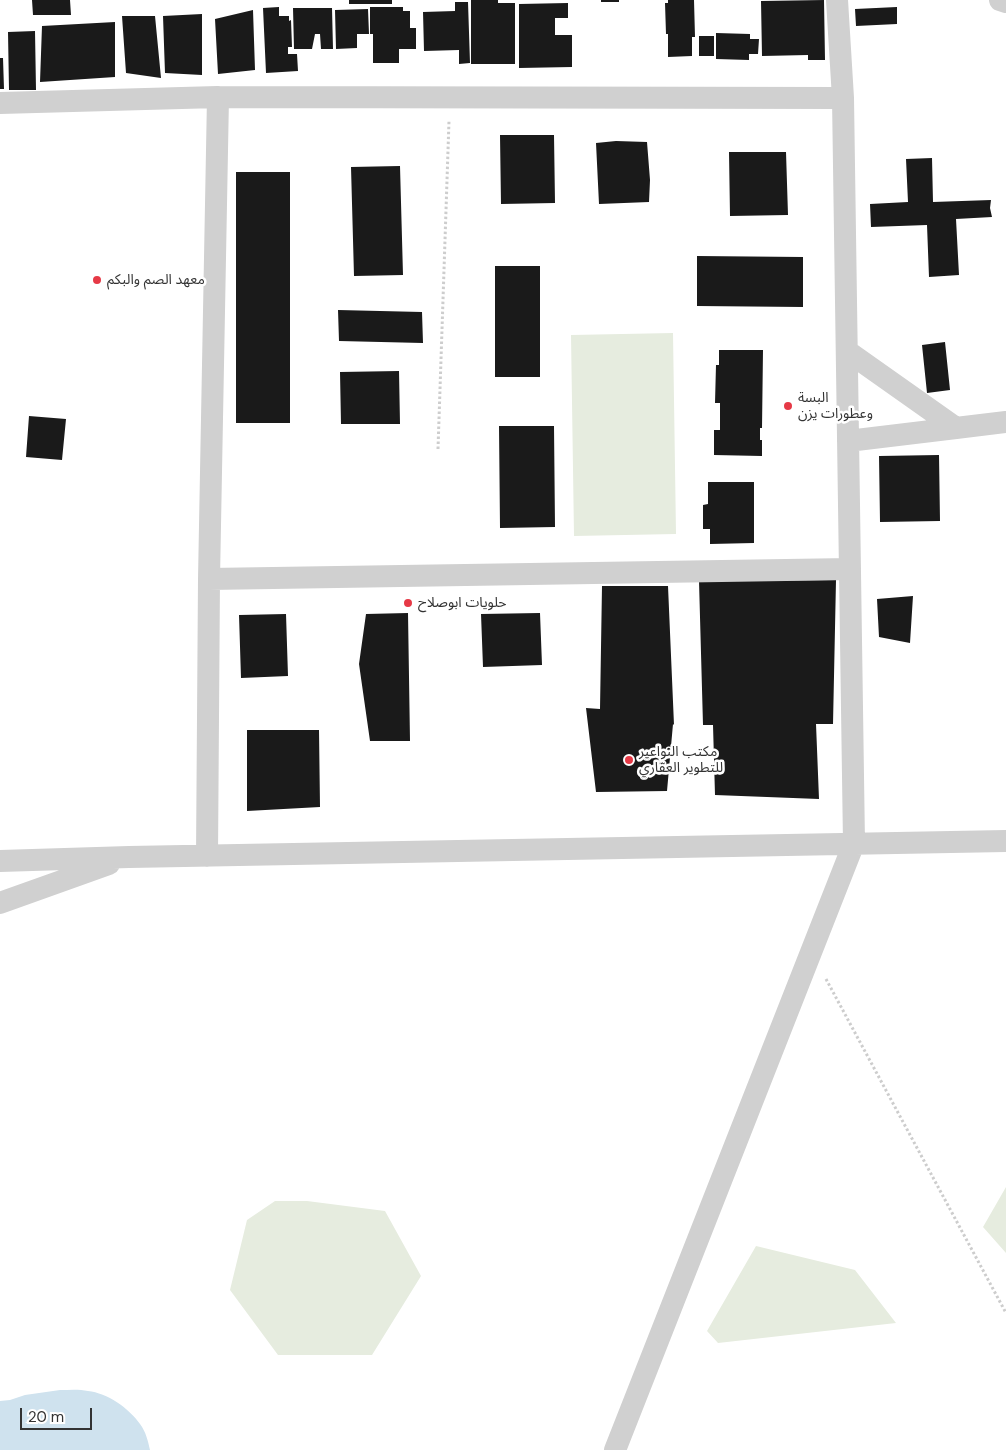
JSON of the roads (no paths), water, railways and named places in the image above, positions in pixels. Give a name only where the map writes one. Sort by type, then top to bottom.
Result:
[{"type":"street","points":[[615,1450],[854,843],[843,98],[837,0]]},
{"type":"street","points":[[1000,0],[1006,2]]},
{"type":"street","points":[[0,103],[218,97],[843,98]]},
{"type":"street","points":[[207,856],[209,579],[218,97]]},
{"type":"street","points":[[847,351],[956,428]]},
{"type":"street","points":[[848,441],[1006,422]]},
{"type":"street","points":[[209,579],[850,569]]},
{"type":"street","points":[[0,861],[1006,841]]},
{"type":"street","points":[[0,902],[129,857]]},
{"type":"water","points":[[60,1390],[95,1392],[117,1402],[130,1412],[140,1424],[148,1440],[150,1450],[0,1450],[0,1401]]},
{"type":"place","name":"معهد الصم والبكم","points":[[97,280]]},
{"type":"place","name":"البسة وعطورات يزن","points":[[788,406]]},
{"type":"place","name":"حلويات ابوصلاح","points":[[408,603]]},
{"type":"place","name":"مكتب النواعير للتطوير العقاري","points":[[629,760]]}]
